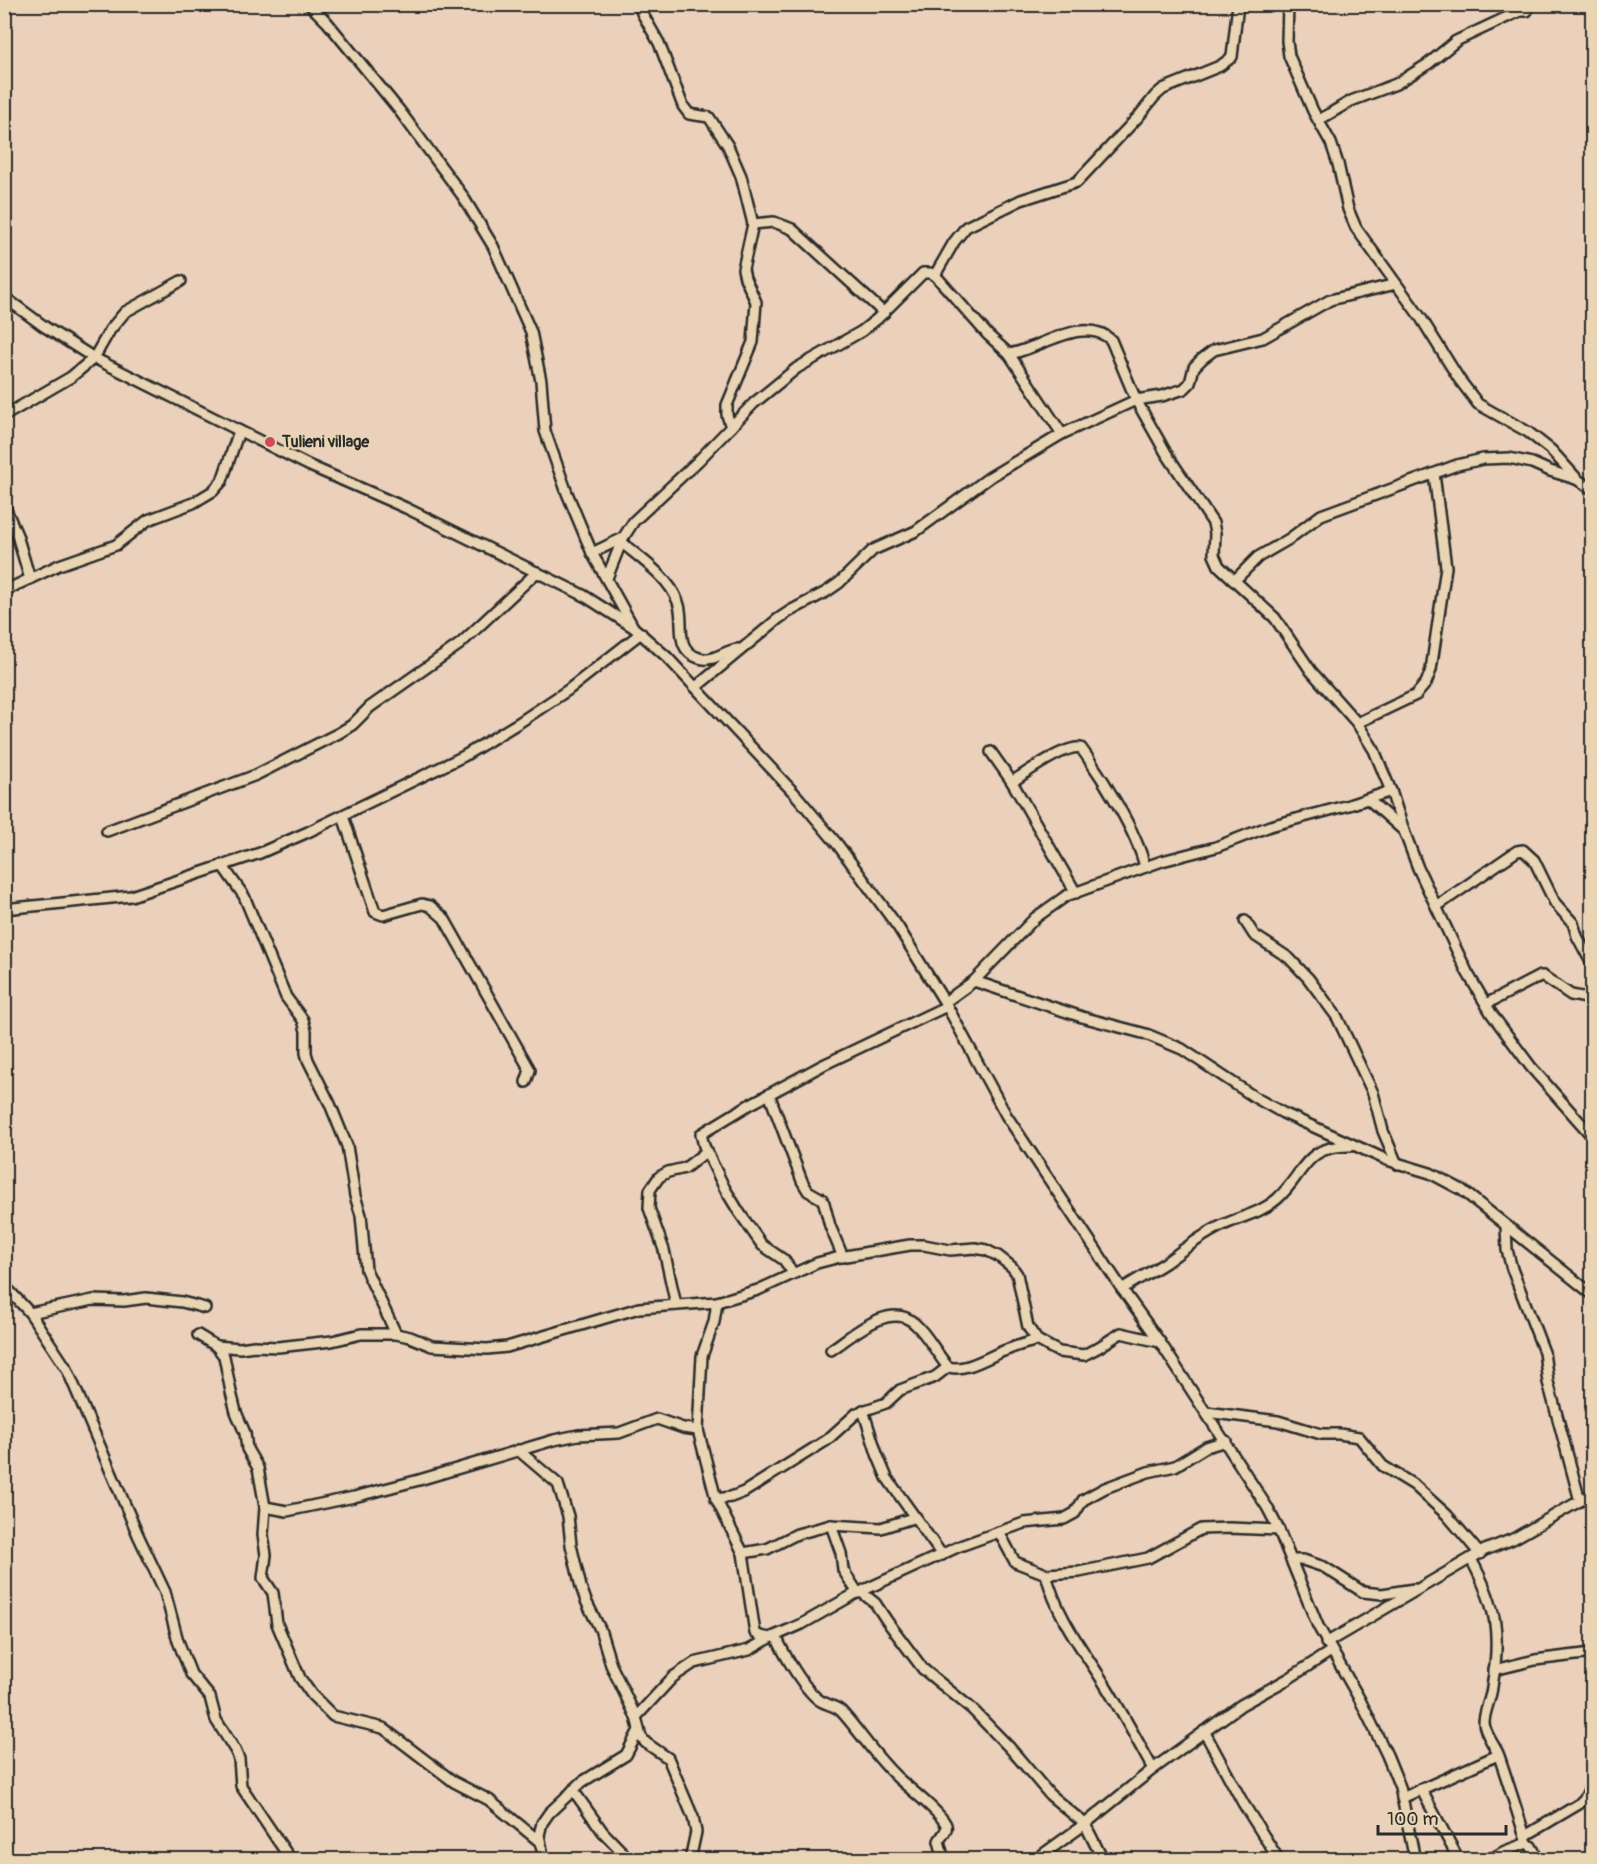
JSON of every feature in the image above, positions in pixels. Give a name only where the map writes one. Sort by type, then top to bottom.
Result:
[{"type":"street","points":[[309,4],[349,47],[399,110],[462,195],[493,246],[531,332],[541,381],[546,431],[567,494],[592,553],[637,630]]},
{"type":"street","points":[[639,4],[659,43],[686,111],[689,114],[709,117],[728,146],[741,176],[753,224],[743,269],[756,302],[755,328],[750,354],[727,405],[731,426]]},
{"type":"street","points":[[935,275],[966,226],[1021,200],[1077,182],[1163,89],[1208,72],[1232,57],[1238,4]]},
{"type":"street","points":[[1288,4],[1289,56],[1336,155],[1352,221],[1478,404],[1528,432],[1551,450],[1578,480]]},
{"type":"street","points":[[1319,120],[1351,101],[1396,84],[1428,64],[1456,41],[1524,11],[1503,4]]},
{"type":"street","points":[[753,224],[774,222],[792,229],[884,313]]},
{"type":"street","points":[[607,578],[622,540],[634,521],[754,403],[797,368],[862,331],[884,313],[923,273],[935,275],[988,335],[1009,354],[1062,434]]},
{"type":"street","points":[[4,416],[56,388],[81,370],[94,358],[110,330],[125,312],[182,281]]},
{"type":"street","points":[[696,687],[789,611],[839,583],[873,550],[916,531],[990,477],[1062,434],[1136,400],[1162,396],[1188,386],[1194,367],[1214,350],[1263,338],[1330,300],[1396,284]]},
{"type":"street","points":[[4,297],[45,327],[94,358],[327,474],[406,508],[583,595],[637,630],[696,687],[796,795],[838,845],[898,927],[946,1004],[1003,1112],[1160,1342],[1267,1507],[1329,1647],[1360,1700],[1383,1746],[1402,1798],[1415,1860]]},
{"type":"street","points":[[1009,354],[1017,353],[1058,336],[1093,331],[1104,334],[1115,346],[1136,400],[1170,460],[1208,513],[1215,533],[1216,561],[1234,581],[1275,618],[1311,671],[1357,723],[1374,750],[1418,868],[1467,972],[1486,1004],[1531,1067],[1593,1136]]},
{"type":"street","points":[[4,591],[59,565],[116,545],[148,520],[193,503],[213,491],[222,481],[239,431]]},
{"type":"street","points":[[1234,581],[1258,557],[1289,539],[1322,514],[1457,465],[1483,459],[1509,458],[1532,463],[1578,480],[1593,489]]},
{"type":"street","points":[[1357,723],[1416,695],[1426,683],[1431,670],[1446,567],[1434,474]]},
{"type":"street","points":[[4,505],[17,535],[30,579]]},
{"type":"street","points":[[592,553],[622,540]]},
{"type":"street","points":[[622,540],[671,589],[681,610],[681,641],[691,654],[698,658],[713,659],[741,648]]},
{"type":"street","points":[[107,831],[256,775],[339,734],[352,725],[370,706],[460,644],[537,572]]},
{"type":"street","points":[[4,909],[131,896],[167,886],[260,853],[343,816],[464,756],[568,690],[637,630]]},
{"type":"street","points":[[1012,782],[1047,759],[1075,747],[1081,747],[1126,822],[1145,867]]},
{"type":"street","points":[[992,752],[1054,851],[1076,893]]},
{"type":"street","points":[[793,1273],[784,1260],[767,1249],[759,1240],[725,1189],[701,1137],[703,1132],[831,1061],[946,1004],[974,981],[1049,906],[1076,893],[1145,867],[1232,842],[1270,826],[1391,791]]},
{"type":"street","points":[[1368,799],[1404,831]]},
{"type":"street","points":[[343,816],[375,912],[383,915],[422,904],[430,906],[444,918],[525,1059],[530,1070],[526,1082]]},
{"type":"street","points":[[1437,906],[1517,851],[1523,850],[1534,860],[1555,903],[1573,923],[1577,936],[1593,964]]},
{"type":"street","points":[[222,865],[244,896],[286,997],[303,1020],[308,1060],[330,1104],[347,1146],[361,1215],[366,1270],[396,1334]]},
{"type":"street","points":[[1245,921],[1254,935],[1289,958],[1302,971],[1337,1017],[1373,1093],[1383,1131],[1398,1164]]},
{"type":"street","points":[[1486,1004],[1540,976],[1571,995],[1593,999]]},
{"type":"street","points":[[974,981],[1082,1017],[1146,1034],[1182,1049],[1256,1098],[1355,1146],[1398,1164],[1430,1173],[1462,1190],[1593,1294]]},
{"type":"street","points":[[770,1094],[802,1181],[808,1191],[822,1199],[843,1257]]},
{"type":"street","points":[[1122,1289],[1213,1230],[1275,1201],[1292,1183],[1306,1161],[1315,1155],[1335,1146],[1355,1146]]},
{"type":"street","points":[[676,1305],[664,1250],[649,1208],[650,1190],[659,1177],[685,1168],[707,1151]]},
{"type":"street","points":[[1506,1226],[1507,1250],[1512,1269],[1544,1352],[1548,1382],[1580,1501]]},
{"type":"street","points":[[216,1346],[278,1347],[332,1341],[354,1334],[396,1334],[432,1346],[486,1349],[507,1347],[639,1308],[717,1302],[758,1290],[817,1263],[910,1245],[950,1250],[975,1248],[986,1250],[1007,1262],[1017,1274],[1022,1292],[1025,1320],[1037,1340],[1059,1352],[1078,1355],[1099,1347],[1121,1333],[1160,1342]]},
{"type":"street","points":[[4,1285],[30,1313],[67,1369],[165,1592],[178,1641],[191,1674],[207,1692],[216,1720],[239,1759],[241,1786],[291,1860]]},
{"type":"street","points":[[30,1313],[93,1300],[124,1301],[146,1298],[182,1302],[205,1308]]},
{"type":"street","points":[[717,1302],[714,1322],[702,1356],[698,1430],[716,1499],[743,1553],[755,1633],[773,1637],[812,1693],[841,1711],[894,1774],[918,1793],[945,1822],[946,1830],[939,1841],[944,1860]]},
{"type":"street","points":[[831,1350],[891,1315],[902,1316],[914,1323],[948,1367],[957,1369],[1009,1348],[1037,1340]]},
{"type":"street","points":[[198,1335],[216,1346],[224,1356],[249,1454],[258,1468],[265,1508],[263,1535],[266,1555],[263,1578],[275,1599],[278,1624],[297,1673],[312,1695],[333,1716],[387,1731],[454,1782],[489,1800],[539,1841]]},
{"type":"street","points":[[716,1499],[731,1497],[752,1488],[832,1437],[849,1419],[863,1410],[886,1403],[900,1390],[935,1377],[948,1367]]},
{"type":"street","points":[[863,1410],[887,1478],[942,1555]]},
{"type":"street","points":[[1206,1412],[1278,1421],[1321,1434],[1359,1437],[1383,1466],[1414,1485],[1447,1515],[1476,1556],[1495,1615],[1497,1644],[1490,1699],[1484,1723],[1498,1755],[1526,1839],[1539,1860]]},
{"type":"street","points":[[265,1508],[287,1511],[354,1497],[518,1450],[578,1435],[619,1432],[657,1419],[683,1428],[698,1430]]},
{"type":"street","points":[[636,1717],[673,1677],[694,1663],[741,1653],[802,1624],[860,1592],[942,1555],[1024,1523],[1064,1519],[1075,1513],[1083,1500],[1105,1488],[1148,1472],[1175,1466],[1206,1447],[1226,1441]]},
{"type":"street","points":[[518,1450],[558,1484],[568,1516],[571,1545],[581,1587],[600,1629],[614,1672],[646,1743],[668,1758],[693,1817],[696,1832],[690,1860]]},
{"type":"street","points":[[1035,1860],[1204,1731],[1241,1705],[1288,1679],[1329,1647],[1419,1588],[1593,1494]]},
{"type":"street","points":[[743,1553],[766,1549],[797,1534],[831,1525],[881,1528],[916,1517]]},
{"type":"street","points":[[831,1525],[841,1553],[843,1570],[860,1592],[876,1603],[890,1626],[923,1669],[972,1709],[1010,1748],[1050,1795],[1085,1824],[1103,1860]]},
{"type":"street","points":[[999,1533],[1015,1562],[1046,1574],[1079,1572],[1148,1558],[1201,1529],[1279,1530]]},
{"type":"street","points":[[1291,1560],[1303,1560],[1324,1567],[1363,1592],[1382,1594],[1419,1588]]},
{"type":"street","points":[[1046,1574],[1052,1596],[1067,1629],[1107,1688],[1153,1769]]},
{"type":"street","points":[[1494,1670],[1535,1660],[1593,1653]]},
{"type":"street","points":[[544,1860],[539,1841],[542,1823],[573,1790],[626,1755],[639,1730]]},
{"type":"street","points":[[1204,1731],[1243,1803],[1280,1860]]},
{"type":"street","points":[[1402,1798],[1498,1755]]},
{"type":"street","points":[[1489,1860],[1579,1804],[1593,1784]]},
{"type":"street","points":[[1421,1789],[1459,1860]]},
{"type":"street","points":[[573,1790],[603,1832],[630,1860]]},
{"type":"place","name":"Tulieni village","points":[[270,442]]}]
